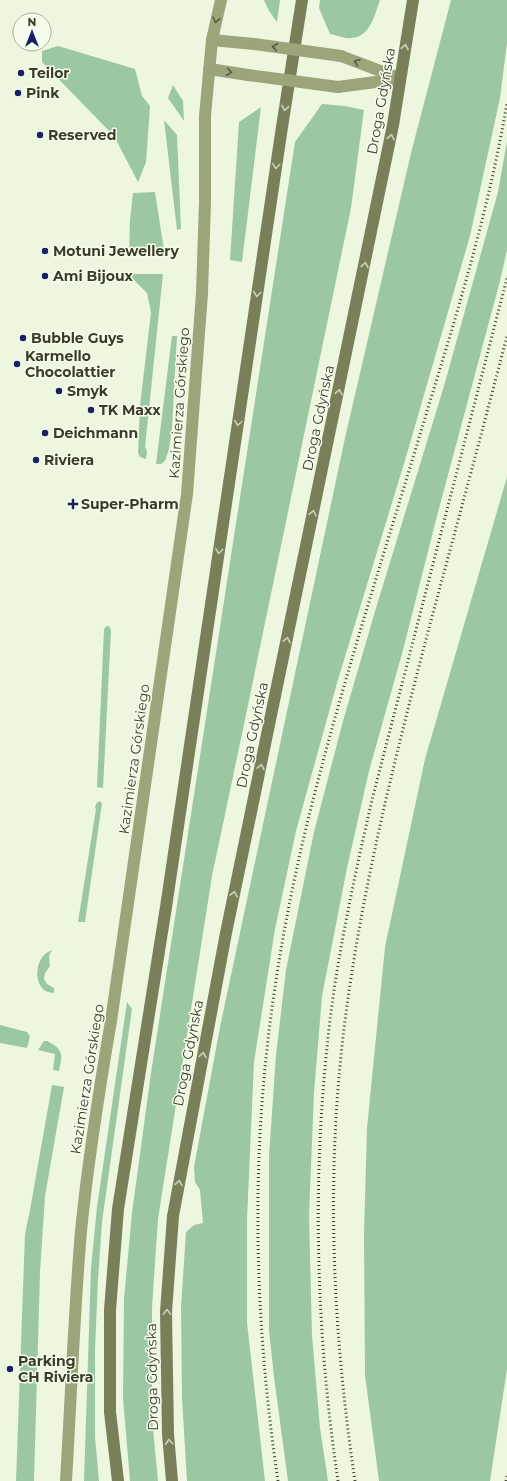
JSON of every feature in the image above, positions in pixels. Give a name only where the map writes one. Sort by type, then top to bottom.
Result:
[{"type":"main road","points":[[118,1481],[110,1412],[110,1310],[118,1209],[167,899],[278,151],[302,0]]},
{"type":"main road","name":"Droga Gdyńska","points":[[172,1481],[168,1434],[166,1312],[173,1216],[213,998],[384,172],[413,0]]},
{"type":"main road","points":[[411,15],[418,0]]},
{"type":"street","name":"Kazimierza Górskiego","points":[[66,1481],[76,1288],[96,1105],[111,1021],[188,494],[202,294],[205,202],[205,116],[212,40],[221,0]]},
{"type":"street","points":[[212,40],[254,44],[341,56],[399,78]]},
{"type":"street","points":[[209,69],[338,88],[399,78]]},
{"type":"green space","points":[[264,0],[280,0],[277,22],[269,11]]},
{"type":"green space","points":[[320,0],[380,0],[371,24],[363,34],[358,37],[349,38],[330,34],[319,8]]},
{"type":"green space","points":[[451,0],[507,0],[507,43],[500,98],[470,236],[406,457],[337,683],[296,831],[275,929],[254,1062],[247,1219],[247,1323],[265,1481],[187,1481],[182,1398],[181,1307],[186,1232],[194,1225],[203,1223],[200,1190],[195,1182],[194,1167],[220,1027],[345,438],[411,153]]},
{"type":"green space","points":[[58,46],[135,69],[142,96],[150,106],[146,162],[138,182],[114,136],[42,62],[42,52],[52,52],[52,48]]},
{"type":"green space","points":[[173,85],[183,101],[184,121],[168,98]]},
{"type":"green space","points":[[322,104],[345,106],[364,110],[351,208],[212,876],[158,1219],[152,1308],[152,1418],[158,1481],[130,1481],[123,1398],[124,1299],[132,1213],[151,1073],[295,142]]},
{"type":"green space","points":[[261,107],[242,262],[230,260],[239,122]]},
{"type":"green space","points":[[164,120],[177,135],[181,229],[177,230]]},
{"type":"green space","points":[[507,141],[507,250],[403,650],[369,771],[347,868],[322,996],[314,1093],[309,1215],[312,1335],[320,1428],[328,1481],[288,1481],[269,1330],[269,1156],[276,1055],[286,970],[314,832],[343,721],[444,386],[498,192]]},
{"type":"green space","points":[[155,192],[164,250],[129,252],[133,193]]},
{"type":"green space","points":[[128,274],[163,274],[145,447],[147,451],[146,459],[140,457],[138,453],[140,406],[151,312],[147,293]]},
{"type":"green space","points":[[172,336],[177,336],[172,428],[169,449],[165,461],[161,464],[156,464]]},
{"type":"green space","points":[[507,477],[507,1369],[490,1481],[379,1481],[365,1375],[364,1234],[367,1128],[385,947],[425,759]]},
{"type":"green space","points":[[109,626],[111,630],[103,788],[97,787],[104,629]]},
{"type":"green space","points":[[99,801],[102,803],[85,922],[78,922],[95,808]]},
{"type":"green space","points":[[52,950],[49,956],[50,966],[45,973],[44,979],[47,984],[54,988],[54,993],[47,991],[42,987],[38,981],[37,974],[41,960],[45,954]]},
{"type":"green space","points":[[127,1002],[132,1009],[102,1222],[98,1279],[95,1350],[95,1437],[99,1481],[84,1481],[91,1268],[97,1207]]},
{"type":"green space","points":[[0,1025],[27,1032],[30,1036],[27,1048],[0,1043]]},
{"type":"green space","points":[[44,1041],[52,1044],[59,1050],[61,1060],[59,1071],[53,1070],[55,1054],[38,1050]]},
{"type":"green space","points":[[52,1085],[64,1087],[45,1196],[40,1272],[34,1481],[16,1481],[25,1234]]},
{"type":"railway","points":[[278,1481],[267,1395],[260,1308],[258,1178],[267,1048],[272,1005],[286,919],[315,792],[328,743],[356,644],[474,252],[492,178],[507,103]]},
{"type":"railway","points":[[338,1481],[324,1359],[318,1236],[322,1113],[334,990],[342,941],[373,796],[507,278]]},
{"type":"railway","points":[[355,1481],[341,1370],[334,1259],[335,1148],[338,1093],[350,983],[380,824],[433,613],[507,336]]},
{"type":"railway","points":[[506,1481],[507,1476]]},
{"type":"place","name":"Teilor","points":[[21,73]]},
{"type":"place","name":"Pink","points":[[18,93]]},
{"type":"place","name":"Reserved","points":[[40,135]]},
{"type":"place","name":"Motuni Jewellery","points":[[45,251]]},
{"type":"place","name":"Ami Bijoux","points":[[45,276]]},
{"type":"place","name":"Bubble Guys","points":[[23,338]]},
{"type":"place","name":"Karmello Chocolattier","points":[[17,364]]},
{"type":"place","name":"Smyk","points":[[59,391]]},
{"type":"place","name":"TK Maxx","points":[[91,410]]},
{"type":"place","name":"Deichmann","points":[[45,433]]},
{"type":"place","name":"Riviera","points":[[36,460]]},
{"type":"place","name":"Super-Pharm","points":[[73,504]]},
{"type":"place","name":"Parking CH Riviera","points":[[10,1369]]}]
